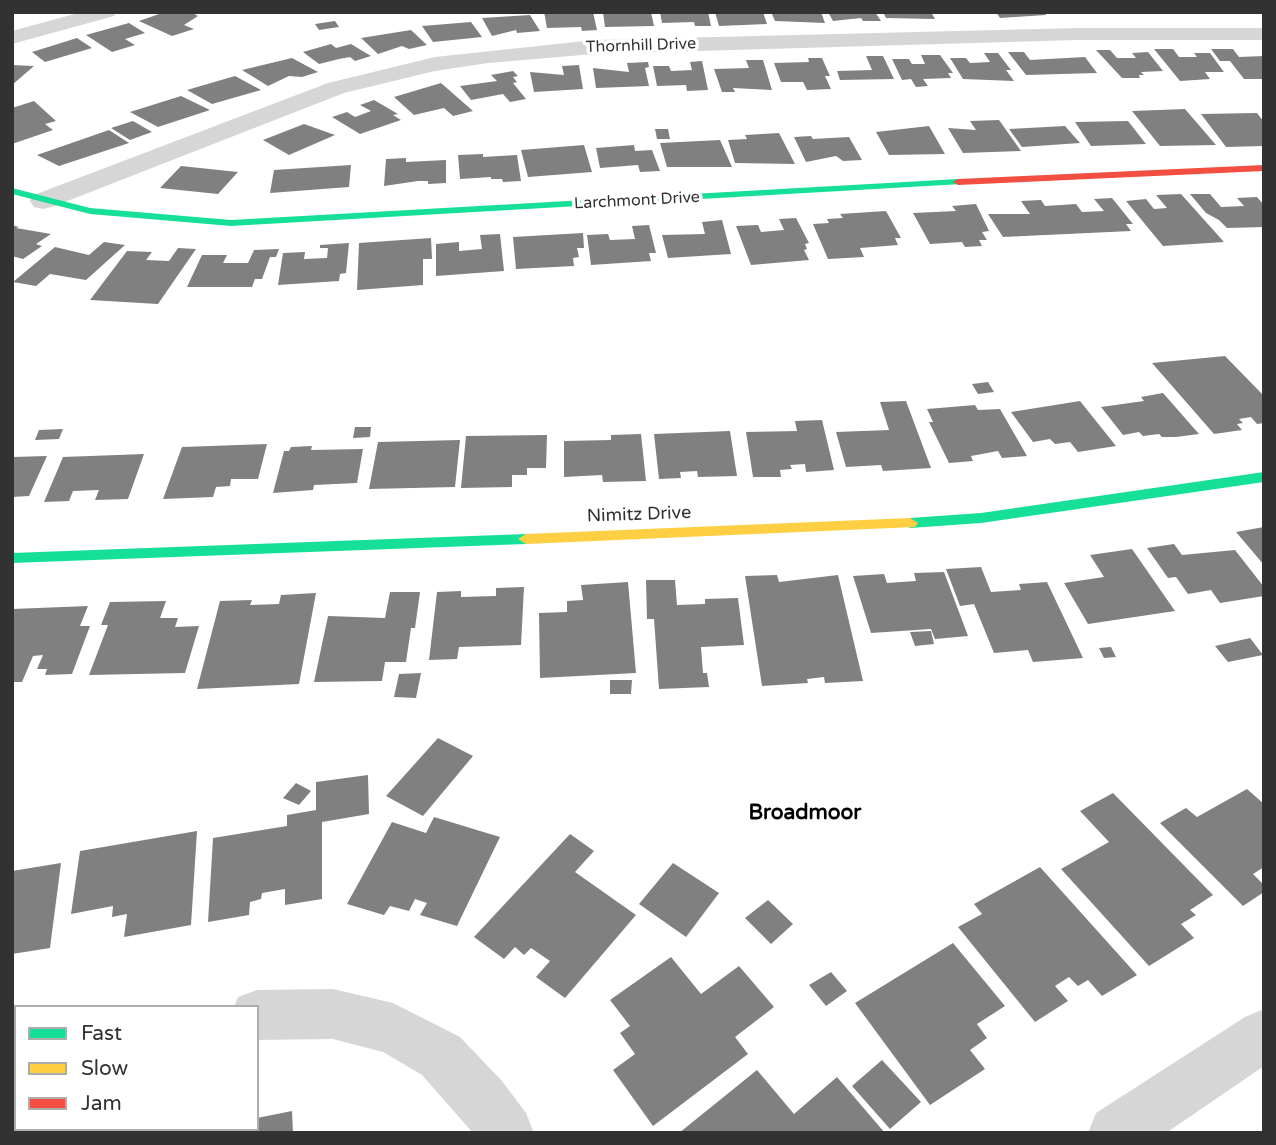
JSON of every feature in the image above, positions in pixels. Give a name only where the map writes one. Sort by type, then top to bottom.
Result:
[{"type":"street","points":[[12,38],[107,12]]},
{"type":"street","name":"Thornhill Drive","points":[[43,201],[336,88],[410,69],[488,56],[568,49],[1078,34],[1264,34]]},
{"type":"street","name":"Larchmont Drive","points":[[12,191],[43,201],[132,217],[231,223],[1011,179],[1264,168]]},
{"type":"street","name":"Nimitz Drive","points":[[12,558],[857,526],[981,518],[1264,477]]},
{"type":"street","points":[[259,1014],[333,1014],[393,1029],[441,1056],[483,1100],[506,1133]]},
{"type":"street","points":[[1116,1133],[1264,1035]]},
{"type":"building","points":[[165,12],[191,12],[198,16],[184,25],[194,29],[172,36],[139,21]]},
{"type":"building","points":[[544,12],[593,12],[597,30],[582,31],[581,27],[547,28]]},
{"type":"building","points":[[603,12],[651,12],[654,26],[605,27]]},
{"type":"building","points":[[660,12],[708,12],[711,26],[695,26],[694,22],[662,23]]},
{"type":"building","points":[[715,12],[763,12],[767,24],[719,26]]},
{"type":"building","points":[[771,12],[821,12],[825,23],[775,21]]},
{"type":"building","points":[[828,12],[875,12],[881,21],[863,21],[861,18],[833,21]]},
{"type":"building","points":[[883,12],[931,12],[935,19],[886,18]]},
{"type":"building","points":[[996,12],[1044,12],[1046,15],[1000,18]]},
{"type":"building","points":[[530,15],[540,31],[517,33],[516,30],[492,36],[482,18]]},
{"type":"building","points":[[335,21],[339,27],[319,30],[315,24]]},
{"type":"building","points":[[471,22],[482,37],[433,42],[422,26]]},
{"type":"building","points":[[129,23],[145,33],[125,39],[135,45],[112,52],[86,35]]},
{"type":"building","points":[[411,30],[427,45],[409,49],[402,46],[378,54],[361,38]]},
{"type":"building","points":[[77,38],[92,48],[45,62],[32,52]]},
{"type":"building","points":[[331,44],[336,48],[351,44],[371,56],[355,61],[350,57],[319,64],[303,52]]},
{"type":"building","points":[[1154,49],[1173,49],[1179,57],[1197,57],[1194,53],[1210,53],[1224,72],[1205,72],[1210,79],[1180,81]]},
{"type":"building","points":[[1211,49],[1233,49],[1239,57],[1264,56],[1264,79],[1244,79],[1230,61],[1220,61]]},
{"type":"building","points":[[1096,50],[1110,50],[1117,58],[1136,58],[1132,53],[1148,52],[1163,71],[1141,72],[1144,75],[1139,75],[1140,78],[1122,78]]},
{"type":"building","points":[[1008,52],[1024,52],[1030,60],[1085,57],[1097,73],[1026,75]]},
{"type":"building","points":[[984,53],[998,53],[1011,70],[1006,70],[1014,81],[963,79],[950,58],[966,58],[970,63],[990,62]]},
{"type":"building","points":[[921,55],[940,55],[953,73],[948,73],[951,78],[923,79],[928,86],[916,87],[911,79],[902,80],[892,59],[909,59],[912,64],[925,64]]},
{"type":"building","points":[[866,56],[883,56],[894,79],[840,80],[837,71],[872,70]]},
{"type":"building","points":[[292,58],[318,72],[302,77],[289,76],[268,86],[242,70]]},
{"type":"building","points":[[808,58],[822,58],[830,76],[825,76],[831,89],[807,90],[803,82],[781,82],[774,63],[809,62]]},
{"type":"building","points":[[746,60],[763,60],[772,90],[733,88],[735,92],[722,92],[714,69],[749,68]]},
{"type":"building","points":[[702,61],[708,90],[687,91],[686,85],[657,86],[653,66],[669,66],[671,71],[692,70],[690,62]]},
{"type":"building","points":[[648,62],[649,67],[645,68],[649,86],[596,88],[593,68],[629,72],[627,63]]},
{"type":"building","points":[[12,65],[34,66],[12,85]]},
{"type":"building","points":[[579,65],[583,89],[534,92],[530,72],[564,75],[562,66]]},
{"type":"building","points":[[513,71],[518,76],[513,77],[517,82],[513,83],[526,99],[510,102],[503,94],[471,100],[460,86],[497,81],[491,75]]},
{"type":"building","points":[[235,76],[261,90],[212,104],[187,90]]},
{"type":"building","points":[[441,83],[473,111],[453,116],[444,108],[414,115],[394,97]]},
{"type":"building","points":[[181,96],[210,110],[158,127],[130,112]]},
{"type":"building","points":[[374,100],[398,114],[393,115],[401,120],[360,134],[332,117],[347,112],[355,117],[371,111],[360,105]]},
{"type":"building","points":[[34,101],[56,121],[45,124],[53,130],[12,144],[12,108]]},
{"type":"building","points":[[1185,109],[1216,145],[1160,146],[1132,111]]},
{"type":"building","points":[[1257,113],[1264,122],[1264,146],[1226,147],[1201,114]]},
{"type":"building","points":[[999,120],[1021,151],[963,153],[948,128],[976,130],[970,121]]},
{"type":"building","points":[[133,121],[152,132],[130,140],[111,128]]},
{"type":"building","points":[[1128,121],[1146,144],[1091,146],[1075,122]]},
{"type":"building","points":[[304,124],[335,135],[289,155],[263,140]]},
{"type":"building","points":[[929,126],[945,154],[889,155],[876,132]]},
{"type":"building","points":[[1065,126],[1080,143],[1022,147],[1009,129]]},
{"type":"building","points":[[655,129],[668,129],[670,139],[657,139]]},
{"type":"building","points":[[109,130],[129,143],[59,166],[37,155]]},
{"type":"building","points":[[779,133],[795,164],[735,163],[728,140],[747,139],[745,135]]},
{"type":"building","points":[[811,136],[813,139],[849,137],[862,160],[843,161],[836,156],[806,162],[794,137]]},
{"type":"building","points":[[720,140],[732,167],[667,167],[660,143]]},
{"type":"building","points":[[584,145],[592,172],[528,177],[521,150]]},
{"type":"building","points":[[634,145],[635,151],[652,150],[660,171],[640,172],[638,165],[600,168],[596,148]]},
{"type":"building","points":[[483,154],[483,157],[517,155],[521,181],[503,182],[502,179],[491,177],[460,179],[458,155]]},
{"type":"building","points":[[406,158],[406,162],[446,160],[446,183],[428,184],[428,181],[418,181],[384,186],[386,159]]},
{"type":"building","points":[[351,165],[349,187],[270,193],[274,170]]},
{"type":"building","points":[[181,166],[238,172],[218,194],[160,188]]},
{"type":"building","points":[[1181,194],[1224,242],[1163,246],[1126,201],[1146,199],[1154,209],[1167,208],[1156,195]]},
{"type":"building","points":[[1190,194],[1210,194],[1221,207],[1244,206],[1237,198],[1257,197],[1264,205],[1264,227],[1227,228],[1206,213]]},
{"type":"building","points":[[1112,198],[1133,224],[1126,224],[1131,231],[1003,237],[988,214],[1030,214],[1021,201],[1041,200],[1045,206],[1076,204],[1082,212],[1104,211],[1094,199]]},
{"type":"building","points":[[976,204],[989,231],[982,232],[987,240],[979,240],[982,246],[965,247],[962,242],[930,244],[913,213],[956,211],[952,206]]},
{"type":"building","points":[[886,211],[901,238],[895,238],[898,245],[860,248],[864,257],[828,259],[813,224],[829,223],[827,219],[843,218],[840,214]]},
{"type":"building","points":[[796,218],[809,243],[805,244],[807,249],[804,250],[809,260],[751,265],[736,226],[758,225],[761,232],[784,230],[779,219]]},
{"type":"building","points":[[722,220],[731,254],[668,258],[662,235],[705,234],[702,222]]},
{"type":"building","points":[[12,225],[51,234],[36,244],[42,246],[23,259],[12,256]]},
{"type":"building","points":[[649,225],[656,253],[649,253],[651,261],[591,265],[587,235],[608,234],[610,240],[635,239],[632,226]]},
{"type":"building","points":[[583,233],[584,248],[577,248],[579,257],[573,258],[574,266],[516,269],[513,237]]},
{"type":"building","points":[[500,234],[504,271],[436,276],[436,244],[459,242],[459,251],[482,249],[480,235]]},
{"type":"building","points":[[431,238],[432,259],[423,259],[423,285],[357,290],[359,243]]},
{"type":"building","points":[[104,242],[125,245],[86,280],[50,274],[36,286],[13,282],[55,247],[89,255]]},
{"type":"building","points":[[349,243],[346,273],[340,274],[339,281],[278,285],[283,253],[305,252],[304,259],[327,258],[328,248],[320,248],[320,245]]},
{"type":"building","points":[[178,248],[196,249],[158,304],[90,300],[127,251],[152,252],[146,260],[169,261]]},
{"type":"building","points":[[279,249],[276,257],[270,257],[262,279],[255,279],[252,287],[187,287],[202,255],[227,255],[223,263],[248,263],[254,250]]},
{"type":"building","points":[[1225,356],[1264,396],[1264,423],[1257,424],[1251,417],[1239,419],[1243,423],[1237,424],[1242,430],[1214,434],[1152,363]]},
{"type":"building","points":[[988,382],[994,392],[978,394],[972,384]]},
{"type":"building","points":[[1163,393],[1199,434],[1162,437],[1159,434],[1143,436],[1139,432],[1123,435],[1101,407],[1144,401],[1141,397]]},
{"type":"building","points":[[906,401],[931,468],[883,471],[881,465],[846,467],[836,432],[889,430],[880,402]]},
{"type":"building","points":[[1080,401],[1116,446],[1078,452],[1070,442],[1055,444],[1050,439],[1033,442],[1011,412]]},
{"type":"building","points":[[975,405],[978,410],[1000,409],[1027,456],[1002,458],[998,451],[971,456],[973,461],[949,463],[929,422],[933,422],[927,409]]},
{"type":"building","points":[[822,420],[834,470],[806,472],[805,464],[790,465],[792,469],[780,470],[781,477],[753,477],[746,432],[797,431],[795,421]]},
{"type":"building","points":[[355,427],[371,427],[370,437],[353,438]]},
{"type":"building","points":[[63,429],[59,439],[35,440],[39,430]]},
{"type":"building","points":[[730,431],[737,476],[698,477],[697,471],[680,472],[681,478],[659,479],[654,434]]},
{"type":"building","points":[[641,434],[646,481],[603,482],[602,475],[564,477],[564,441],[611,440],[611,435]]},
{"type":"building","points":[[547,435],[546,468],[527,468],[527,475],[512,475],[512,487],[461,488],[466,436]]},
{"type":"building","points":[[460,440],[455,487],[369,489],[378,442]]},
{"type":"building","points":[[267,444],[258,479],[231,479],[230,486],[216,487],[213,497],[163,499],[182,447]]},
{"type":"building","points":[[312,446],[311,450],[363,449],[357,483],[314,485],[313,490],[273,493],[284,451],[289,451],[291,447]]},
{"type":"building","points":[[144,454],[128,499],[95,500],[99,490],[73,491],[69,501],[44,502],[63,457]]},
{"type":"building","points":[[47,456],[29,496],[12,497],[12,457]]},
{"type":"building","points":[[1264,527],[1264,565],[1236,532]]},
{"type":"building","points":[[1174,544],[1182,555],[1235,550],[1264,587],[1264,596],[1220,603],[1211,590],[1188,594],[1176,577],[1168,578],[1147,548]]},
{"type":"building","points":[[1132,549],[1175,611],[1088,624],[1064,583],[1104,577],[1090,555]]},
{"type":"building","points":[[981,567],[991,592],[1021,590],[1019,584],[1047,582],[1083,658],[1033,662],[1028,650],[994,653],[974,604],[960,606],[946,569]]},
{"type":"building","points":[[944,572],[968,636],[935,639],[931,629],[871,633],[853,576],[884,574],[887,583],[916,581],[914,573]]},
{"type":"building","points":[[777,575],[779,582],[838,575],[863,681],[825,683],[824,677],[807,679],[808,683],[762,686],[745,576]]},
{"type":"building","points":[[646,580],[675,580],[677,605],[705,604],[705,599],[738,598],[744,645],[701,647],[703,673],[707,673],[709,687],[659,689],[654,619],[647,619]]},
{"type":"building","points":[[628,582],[636,673],[540,678],[539,613],[567,612],[567,601],[583,600],[581,585]]},
{"type":"building","points":[[524,587],[521,645],[459,647],[457,659],[429,660],[437,592],[461,591],[461,597],[496,596],[496,588]]},
{"type":"building","points":[[390,592],[420,592],[415,628],[411,628],[406,662],[385,662],[382,681],[314,682],[328,616],[385,618]]},
{"type":"building","points":[[316,593],[299,684],[197,689],[220,601],[252,600],[250,605],[279,604],[281,595]]},
{"type":"building","points":[[166,601],[160,618],[178,618],[175,627],[199,626],[185,673],[89,675],[108,625],[101,625],[110,602]]},
{"type":"building","points":[[88,606],[80,626],[90,626],[72,674],[45,675],[47,669],[37,669],[43,655],[33,656],[22,682],[12,682],[12,609]]},
{"type":"building","points":[[931,631],[934,644],[915,646],[910,632]]},
{"type":"building","points":[[1250,638],[1263,655],[1228,662],[1215,646]]},
{"type":"building","points":[[1111,647],[1116,657],[1104,658],[1099,648]]},
{"type":"building","points":[[421,673],[416,698],[394,697],[399,674]]},
{"type":"building","points":[[610,680],[632,680],[631,694],[610,694]]},
{"type":"building","points":[[438,738],[473,756],[423,816],[386,796]]},
{"type":"building","points":[[368,775],[369,814],[322,822],[322,899],[285,905],[285,889],[262,893],[261,899],[250,902],[249,915],[208,922],[213,838],[287,826],[287,815],[316,810],[316,782]]},
{"type":"building","points":[[296,783],[311,791],[299,805],[283,798]]},
{"type":"building","points":[[1247,789],[1264,804],[1264,867],[1253,874],[1264,885],[1264,892],[1243,906],[1160,823],[1186,808],[1197,817]]},
{"type":"building","points":[[1113,793],[1213,895],[1190,910],[1196,915],[1181,924],[1194,938],[1149,966],[1061,869],[1109,842],[1080,811]]},
{"type":"building","points":[[434,817],[500,837],[457,926],[420,915],[427,903],[415,899],[409,911],[390,906],[384,915],[347,904],[392,822],[426,833]]},
{"type":"building","points":[[197,831],[191,925],[124,937],[127,914],[112,917],[113,906],[71,914],[80,851]]},
{"type":"building","points":[[570,834],[594,851],[575,872],[636,915],[565,998],[536,977],[550,961],[531,948],[524,955],[515,947],[504,959],[474,937]]},
{"type":"building","points":[[61,863],[50,948],[12,954],[12,871]]},
{"type":"building","points":[[673,863],[719,893],[686,937],[639,904]]},
{"type":"building","points":[[1040,867],[1137,975],[1102,996],[1088,980],[1078,986],[1069,977],[1055,986],[1068,1001],[1035,1022],[958,927],[982,914],[974,904]]},
{"type":"building","points":[[768,900],[793,924],[771,944],[745,918]]},
{"type":"building","points":[[953,943],[1005,1006],[977,1024],[987,1038],[970,1050],[985,1069],[930,1105],[855,1003]]},
{"type":"building","points":[[671,957],[701,994],[739,966],[774,1007],[735,1037],[748,1054],[653,1126],[613,1070],[635,1054],[620,1033],[630,1026],[610,1000]]},
{"type":"building","points":[[831,972],[847,991],[826,1006],[809,985]]},
{"type":"building","points":[[882,1060],[921,1102],[890,1129],[852,1086]]},
{"type":"building","points":[[757,1070],[794,1114],[837,1077],[885,1133],[679,1133]]},
{"type":"building","points":[[292,1111],[293,1133],[238,1133],[259,1131],[259,1118]]},
{"type":"traffic: fast","points":[[12,191],[90,211],[231,223],[958,182]]},
{"type":"traffic: fast","points":[[910,523],[981,518],[1264,477]]},
{"type":"traffic: fast","points":[[12,558],[526,539]]},
{"type":"traffic: slow","points":[[526,539],[910,523]]},
{"type":"traffic: jam","points":[[958,182],[1264,168]]},
{"type":"district","name":"Broadmoor","points":[[805,813]]}]
